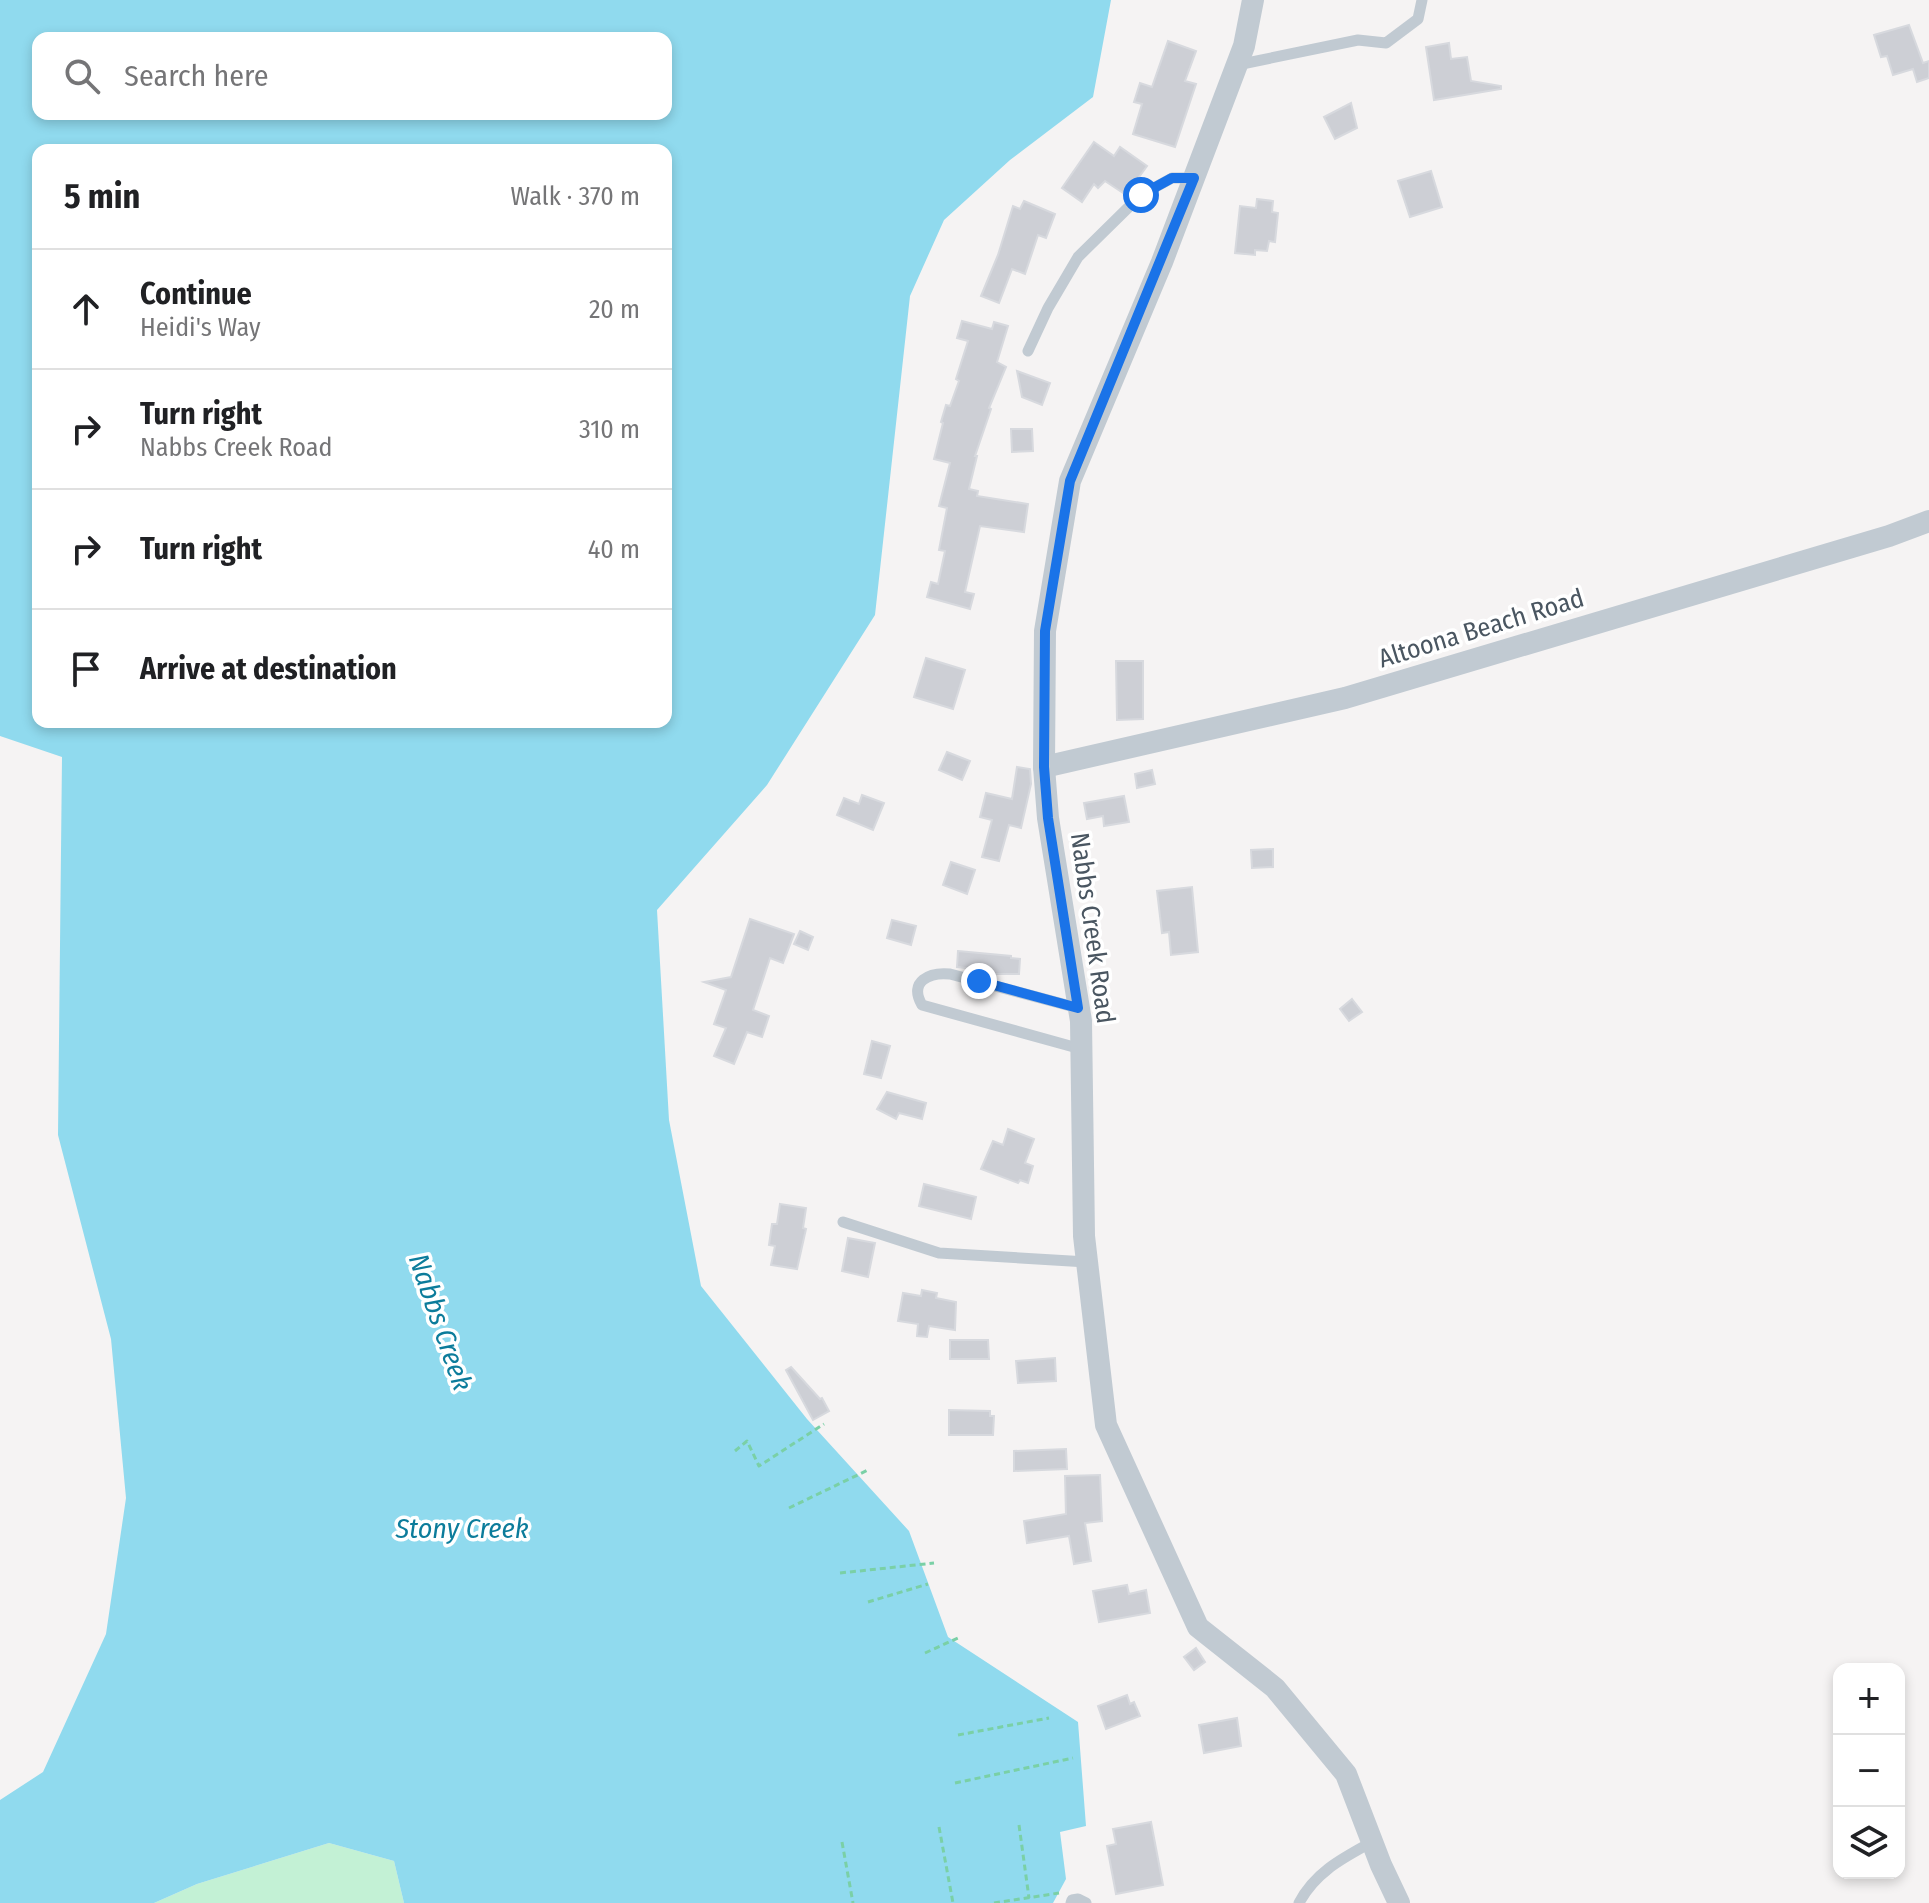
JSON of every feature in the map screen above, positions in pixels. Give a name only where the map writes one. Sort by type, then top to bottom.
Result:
[{"type":"street","name":"Nabbs Creek Road","points":[[1253,0],[1237,65],[1070,481],[1045,631],[1044,767],[1048,818],[1078,1008],[1084,1236],[1106,1425],[1198,1627],[1275,1688],[1346,1774],[1399,1903]]},
{"type":"street","name":"Altoona Beach Road","points":[[1044,767],[1345,698],[1889,536],[1929,521]]},
{"type":"lane","points":[[1237,65],[1358,40],[1386,43],[1418,19],[1422,0]]},
{"type":"lane","points":[[1028,351],[1048,308],[1078,257],[1141,195],[1172,178],[1194,178]]},
{"type":"lane","points":[[1078,1008],[950,974],[935,973],[925,978],[918,987],[922,1005],[1081,1049]]},
{"type":"lane","points":[[843,1222],[939,1253],[1087,1262]]},
{"type":"lane","points":[[1299,1903],[1316,1878],[1372,1842]]},
{"type":"lane","points":[[1069,1898],[1086,1903]]},
{"type":"path","points":[[735,1451],[747,1441],[759,1466],[824,1424]]},
{"type":"path","points":[[789,1508],[870,1469]]},
{"type":"path","points":[[840,1573],[934,1563]]},
{"type":"path","points":[[868,1602],[928,1584]]},
{"type":"path","points":[[925,1653],[960,1637]]},
{"type":"path","points":[[958,1735],[1049,1718]]},
{"type":"path","points":[[955,1783],[1073,1758]]},
{"type":"path","points":[[1019,1825],[1029,1898]]},
{"type":"path","points":[[939,1827],[953,1903]]},
{"type":"path","points":[[842,1842],[853,1903]]},
{"type":"path","points":[[994,1903],[1029,1898],[1069,1898]]},
{"type":"green space","points":[[329,1843],[394,1861],[404,1903],[154,1903],[197,1884]]},
{"type":"water","name":"Stony Creek","points":[[0,0],[1111,0],[1093,97],[1010,160],[944,220],[910,296],[875,615],[767,785],[657,910],[669,1120],[701,1286],[807,1419],[909,1531],[948,1637],[1078,1722],[1086,1826],[1060,1832],[1066,1879],[1053,1903],[404,1903],[394,1861],[329,1843],[197,1884],[154,1903],[0,1903],[0,1800],[43,1772],[106,1634],[126,1498],[111,1339],[58,1135],[62,757],[0,736]]},
{"type":"building","points":[[1909,25],[1923,63],[1929,61],[1929,78],[1917,82],[1913,69],[1893,75],[1887,56],[1881,57],[1874,35]]},
{"type":"building","points":[[1168,41],[1196,51],[1185,81],[1196,84],[1175,147],[1133,134],[1142,104],[1134,102],[1140,83],[1152,87]]},
{"type":"building","points":[[1449,43],[1451,59],[1467,57],[1471,81],[1501,86],[1501,89],[1434,100],[1426,47]]},
{"type":"building","points":[[1351,103],[1357,128],[1335,139],[1324,117]]},
{"type":"building","points":[[1094,142],[1114,156],[1120,147],[1147,166],[1126,195],[1105,181],[1098,188],[1094,184],[1082,202],[1062,188]]},
{"type":"building","points":[[1431,171],[1442,207],[1410,217],[1398,181]]},
{"type":"building","points":[[1257,199],[1273,201],[1272,212],[1278,213],[1275,242],[1269,241],[1267,251],[1255,250],[1255,255],[1235,253],[1240,206],[1256,208]]},
{"type":"building","points":[[1024,201],[1055,214],[1046,238],[1038,235],[1025,274],[1012,269],[999,303],[981,296],[1013,206],[1020,209]]},
{"type":"building","points":[[962,321],[992,329],[994,322],[1008,326],[997,362],[1006,367],[989,408],[969,489],[978,491],[977,496],[1028,504],[1024,532],[980,526],[965,592],[974,594],[970,609],[927,597],[931,582],[938,584],[945,551],[939,550],[947,508],[939,506],[950,463],[934,459],[941,422],[959,381],[956,379],[968,341],[957,338]]},
{"type":"building","points":[[1017,371],[1050,383],[1042,405],[1022,397]]},
{"type":"building","points":[[1011,429],[1032,429],[1033,451],[1012,452]]},
{"type":"building","points":[[926,658],[965,670],[953,709],[914,697]]},
{"type":"building","points":[[1116,661],[1143,661],[1143,719],[1117,720]]},
{"type":"building","points":[[947,752],[970,761],[962,780],[939,770]]},
{"type":"building","points":[[1017,767],[1030,769],[1031,784],[1021,828],[1009,825],[999,861],[982,857],[992,820],[980,817],[986,793],[1012,799]]},
{"type":"building","points":[[1152,770],[1155,784],[1137,788],[1135,774]]},
{"type":"building","points":[[862,795],[884,803],[873,830],[837,815],[844,798],[859,804]]},
{"type":"building","points":[[1124,796],[1129,822],[1104,826],[1103,816],[1087,819],[1084,803]]},
{"type":"building","points":[[1273,849],[1273,867],[1252,868],[1251,850]]},
{"type":"building","points":[[951,862],[975,870],[967,894],[943,885]]},
{"type":"building","points":[[1192,887],[1198,952],[1171,955],[1169,932],[1162,933],[1157,891]]},
{"type":"building","points":[[750,919],[794,934],[783,963],[770,958],[753,1010],[769,1016],[762,1037],[747,1032],[734,1064],[714,1056],[726,1028],[714,1024],[726,990],[704,982],[731,977]]},
{"type":"building","points":[[892,920],[916,926],[911,945],[887,938]]},
{"type":"building","points":[[800,931],[813,937],[808,950],[794,944]]},
{"type":"building","points":[[958,951],[1020,959],[1019,974],[983,974],[975,972],[976,969],[957,967]]},
{"type":"building","points":[[1352,999],[1362,1012],[1349,1021],[1340,1009]]},
{"type":"building","points":[[872,1041],[890,1046],[881,1078],[864,1074]]},
{"type":"building","points":[[887,1092],[926,1103],[922,1119],[899,1113],[896,1119],[877,1109]]},
{"type":"building","points":[[1008,1129],[1034,1139],[1025,1163],[1033,1166],[1028,1183],[1020,1180],[1018,1183],[981,1169],[993,1141],[1003,1145]]},
{"type":"building","points":[[924,1184],[976,1197],[971,1219],[919,1206]]},
{"type":"building","points":[[780,1204],[806,1208],[803,1228],[806,1229],[797,1269],[771,1265],[775,1246],[769,1245],[772,1224],[777,1224]]},
{"type":"building","points":[[848,1238],[875,1243],[868,1277],[842,1271]]},
{"type":"building","points":[[922,1290],[937,1293],[936,1298],[956,1302],[955,1330],[929,1326],[927,1337],[917,1336],[918,1324],[898,1321],[903,1293],[921,1296]]},
{"type":"building","points":[[950,1340],[988,1340],[989,1359],[950,1359]]},
{"type":"building","points":[[1055,1358],[1056,1381],[1018,1383],[1016,1361]]},
{"type":"building","points":[[791,1367],[822,1398],[829,1411],[813,1420],[786,1370]]},
{"type":"building","points":[[949,1410],[990,1411],[990,1416],[994,1416],[993,1435],[949,1435]]},
{"type":"building","points":[[1066,1449],[1067,1469],[1014,1471],[1014,1451]]},
{"type":"building","points":[[1100,1475],[1102,1521],[1085,1523],[1091,1561],[1074,1564],[1069,1536],[1027,1543],[1024,1521],[1066,1514],[1065,1476]]},
{"type":"building","points":[[1127,1585],[1129,1594],[1146,1590],[1150,1613],[1099,1622],[1093,1591]]},
{"type":"building","points":[[1196,1648],[1205,1662],[1194,1670],[1184,1657]]},
{"type":"building","points":[[1127,1695],[1140,1716],[1106,1729],[1098,1706]]},
{"type":"building","points":[[1237,1718],[1241,1746],[1204,1753],[1199,1725]]},
{"type":"building","points":[[1151,1822],[1163,1885],[1116,1894],[1107,1846],[1116,1844],[1113,1829]]},
{"type":"route","points":[[979,981],[1078,1008],[1048,818],[1044,767],[1045,631],[1070,481],[1194,178],[1172,178],[1141,195]]},
{"type":"water label","name":"Nabbs Creek","points":[[441,1322]]}]
